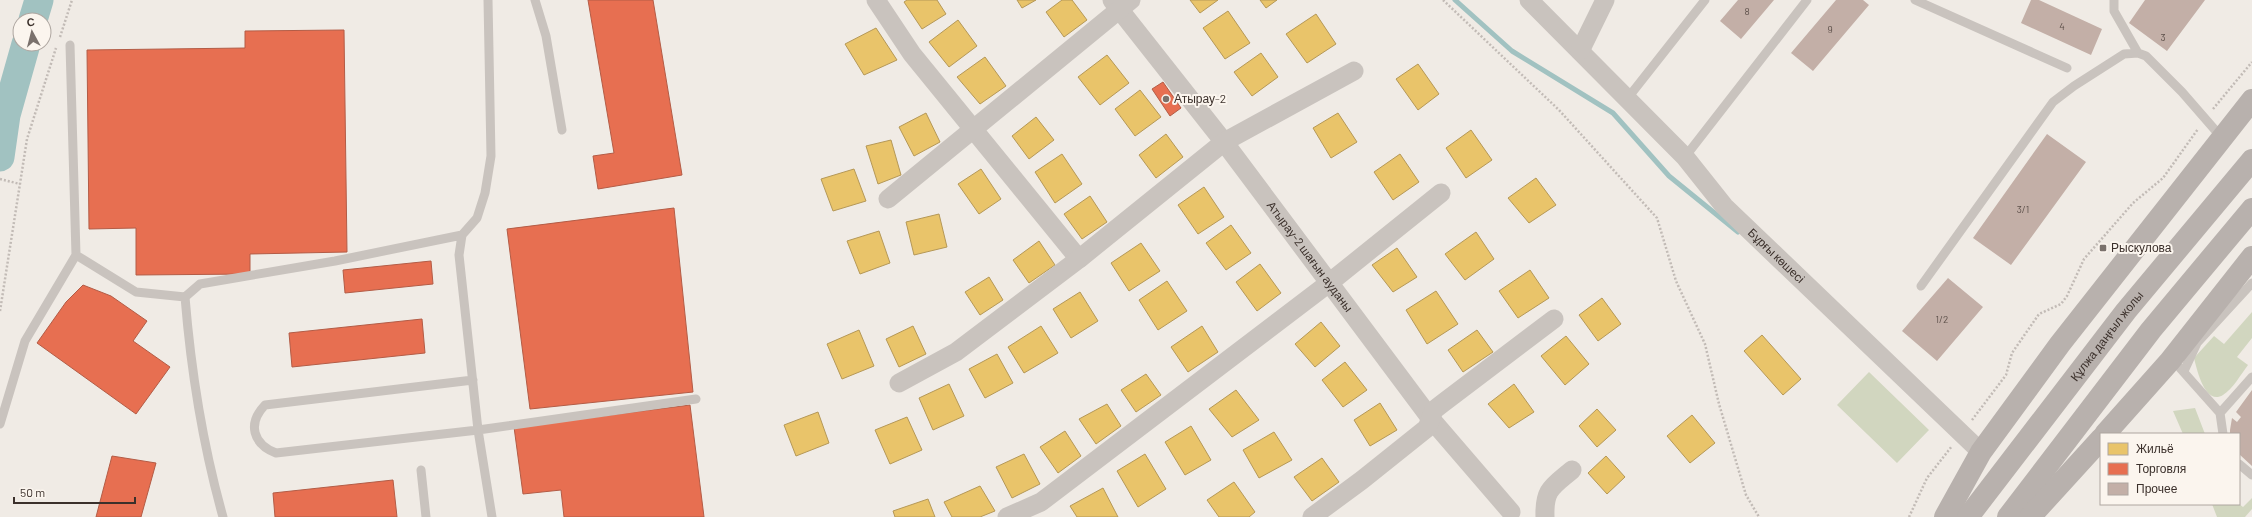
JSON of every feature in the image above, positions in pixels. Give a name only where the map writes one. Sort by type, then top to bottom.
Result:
[{"type":"main road","points":[[1945,517],[1981,452],[2060,344],[2252,100]]},
{"type":"main road","name":"Құлжа даңғыл жолы","points":[[1968,517],[2126,310],[2252,160]]},
{"type":"main road","points":[[2008,517],[2151,330],[2252,210]]},
{"type":"main road","points":[[2106,433],[2177,366],[2252,257]]},
{"type":"main road","points":[[2030,517],[2100,440]]},
{"type":"street","points":[[876,0],[912,54],[1080,259]]},
{"type":"street","name":"Бұрғы көшесі","points":[[1529,0],[1685,157],[1724,206],[1981,452]]},
{"type":"street","points":[[1580,52],[1605,0]]},
{"type":"street","points":[[888,200],[974,129],[1120,3]]},
{"type":"street","name":"Атырау-2 шағын ауданы","points":[[1120,3],[1430,419],[1511,512]]},
{"type":"street","points":[[899,383],[956,352],[1080,259],[1224,142],[1354,71]]},
{"type":"street","points":[[1007,517],[1041,502],[1329,283],[1441,193]]},
{"type":"street","points":[[1312,517],[1362,480],[1426,428],[1434,410],[1442,403],[1554,319]]},
{"type":"street","points":[[1545,517],[1545,503],[1548,491],[1572,470]]},
{"type":"lane","points":[[488,0],[491,156],[485,193],[476,218],[462,236],[459,255],[478,430],[492,517]]},
{"type":"lane","points":[[535,0],[546,36],[562,130]]},
{"type":"lane","points":[[1627,99],[1705,0]]},
{"type":"lane","points":[[1685,157],[1807,0]]},
{"type":"lane","points":[[1915,0],[2067,68]]},
{"type":"lane","points":[[2114,0],[2114,11],[2138,53]]},
{"type":"lane","points":[[0,424],[25,341],[76,255],[70,45]]},
{"type":"lane","points":[[1921,286],[2052,102],[2124,54],[2138,53],[2146,56],[2158,67],[2222,138]]},
{"type":"lane","points":[[76,255],[136,292],[185,297],[200,284],[335,261],[462,236]]},
{"type":"lane","points":[[2223,433],[2220,413],[2177,366],[2252,283]]},
{"type":"lane","points":[[185,297],[191,361],[216,492],[223,517]]},
{"type":"lane","points":[[2220,413],[2252,377]]},
{"type":"lane","points":[[473,380],[265,405],[257,414],[254,427],[259,442],[267,449],[276,452],[478,430],[696,399]]},
{"type":"lane","points":[[2240,465],[2252,475]]},
{"type":"lane","points":[[421,470],[426,517]]},
{"type":"path","points":[[0,311],[27,139],[72,0]]},
{"type":"path","points":[[1443,0],[1559,110],[1657,218],[1676,281],[1705,344],[1719,404],[1746,495],[1759,517]]},
{"type":"path","points":[[1909,517],[1927,478],[2006,375],[2012,353],[2040,314],[2061,304],[2084,259],[2133,203],[2163,178],[2205,118],[2252,62]]},
{"type":"path","points":[[0,179],[20,184]]},
{"type":"green space","points":[[2252,312],[2252,338],[2237,357],[2248,365],[2227,392],[2217,397],[2211,396],[2203,385],[2194,358],[2214,336],[2224,344]]},
{"type":"green space","points":[[1869,372],[1929,430],[1897,463],[1837,405]]},
{"type":"green space","points":[[2195,408],[2205,433],[2183,433],[2173,411]]},
{"type":"green space","points":[[2252,498],[2252,509],[2245,517],[2217,517],[2212,505],[2240,505],[2243,507]]},
{"type":"building: Жильё","points":[[907,0],[937,0],[946,14],[922,29],[904,2]]},
{"type":"building: Жильё","points":[[1017,0],[1036,0],[1022,8]]},
{"type":"building: Жильё","points":[[1062,0],[1072,0],[1087,20],[1064,37],[1046,12]]},
{"type":"building: Жильё","points":[[1190,0],[1218,0],[1200,13]]},
{"type":"building: Жильё","points":[[1260,0],[1277,0],[1266,8]]},
{"type":"building: Жильё","points":[[1228,11],[1250,43],[1225,59],[1203,28]]},
{"type":"building: Жильё","points":[[1316,14],[1336,44],[1307,63],[1286,34]]},
{"type":"building: Жильё","points":[[958,20],[977,46],[949,67],[929,42]]},
{"type":"building: Жильё","points":[[876,28],[897,60],[864,75],[845,44]]},
{"type":"building: Жильё","points":[[1261,53],[1278,77],[1252,96],[1234,72]]},
{"type":"building: Жильё","points":[[1107,55],[1129,83],[1100,105],[1078,77]]},
{"type":"building: Жильё","points":[[985,57],[1006,86],[980,104],[957,77]]},
{"type":"building: Жильё","points":[[1418,64],[1439,94],[1418,110],[1396,79]]},
{"type":"building: Жильё","points":[[1140,90],[1161,117],[1135,136],[1115,109]]},
{"type":"building: Жильё","points":[[926,113],[940,142],[914,156],[899,127]]},
{"type":"building: Жильё","points":[[1338,113],[1357,142],[1331,158],[1313,128]]},
{"type":"building: Жильё","points":[[1036,117],[1054,140],[1029,159],[1012,136]]},
{"type":"building: Жильё","points":[[1471,130],[1492,160],[1466,178],[1446,148]]},
{"type":"building: Жильё","points":[[1166,134],[1183,157],[1156,178],[1139,155]]},
{"type":"building: Жильё","points":[[891,140],[901,175],[878,184],[866,146]]},
{"type":"building: Жильё","points":[[1062,154],[1082,184],[1055,203],[1035,172]]},
{"type":"building: Жильё","points":[[1400,154],[1419,182],[1393,200],[1374,172]]},
{"type":"building: Жильё","points":[[854,169],[866,201],[833,211],[821,179]]},
{"type":"building: Жильё","points":[[981,169],[1001,199],[979,214],[958,184]]},
{"type":"building: Жильё","points":[[1536,178],[1556,205],[1529,223],[1508,198]]},
{"type":"building: Жильё","points":[[1204,187],[1224,217],[1198,234],[1178,205]]},
{"type":"building: Жильё","points":[[1090,196],[1107,222],[1082,239],[1064,214]]},
{"type":"building: Жильё","points":[[939,214],[947,247],[914,255],[906,222]]},
{"type":"building: Жильё","points":[[1231,225],[1251,253],[1226,270],[1206,243]]},
{"type":"building: Жильё","points":[[879,231],[890,263],[860,274],[847,241]]},
{"type":"building: Жильё","points":[[1476,232],[1494,259],[1465,280],[1445,254]]},
{"type":"building: Жильё","points":[[1039,241],[1055,265],[1029,283],[1013,260]]},
{"type":"building: Жильё","points":[[1141,243],[1160,271],[1129,291],[1111,263]]},
{"type":"building: Жильё","points":[[1397,248],[1417,277],[1393,292],[1372,265]]},
{"type":"building: Жильё","points":[[1260,264],[1281,293],[1257,311],[1236,282]]},
{"type":"building: Жильё","points":[[1530,270],[1549,298],[1518,318],[1499,291]]},
{"type":"building: Жильё","points":[[989,277],[1003,300],[980,315],[965,292]]},
{"type":"building: Жильё","points":[[1167,281],[1187,311],[1158,330],[1139,300]]},
{"type":"building: Жильё","points":[[1436,291],[1458,324],[1427,344],[1406,310]]},
{"type":"building: Жильё","points":[[1080,292],[1098,321],[1071,338],[1053,309]]},
{"type":"building: Жильё","points":[[1602,298],[1621,324],[1598,341],[1579,315]]},
{"type":"building: Жильё","points":[[1321,322],[1340,346],[1315,367],[1295,344]]},
{"type":"building: Жильё","points":[[913,326],[926,354],[899,367],[886,339]]},
{"type":"building: Жильё","points":[[1041,326],[1058,353],[1024,373],[1008,347]]},
{"type":"building: Жильё","points":[[1202,326],[1218,352],[1188,372],[1171,347]]},
{"type":"building: Жильё","points":[[859,330],[874,366],[842,379],[827,344]]},
{"type":"building: Жильё","points":[[1477,330],[1493,352],[1463,372],[1448,350]]},
{"type":"building: Жильё","points":[[1762,335],[1801,379],[1783,395],[1744,351]]},
{"type":"building: Жильё","points":[[1566,336],[1589,364],[1565,385],[1541,356]]},
{"type":"building: Жильё","points":[[997,354],[1013,383],[985,398],[969,369]]},
{"type":"building: Жильё","points":[[1345,362],[1367,390],[1343,407],[1322,380]]},
{"type":"building: Жильё","points":[[1146,374],[1161,395],[1136,412],[1121,390]]},
{"type":"building: Жильё","points":[[949,384],[964,416],[933,430],[919,398]]},
{"type":"building: Жильё","points":[[1514,384],[1534,412],[1509,428],[1488,404]]},
{"type":"building: Жильё","points":[[1236,390],[1259,420],[1232,437],[1209,409]]},
{"type":"building: Жильё","points":[[1380,403],[1397,430],[1370,446],[1354,420]]},
{"type":"building: Жильё","points":[[1107,404],[1121,426],[1096,444],[1079,419]]},
{"type":"building: Жильё","points":[[1597,409],[1616,430],[1597,447],[1579,426]]},
{"type":"building: Жильё","points":[[818,412],[829,443],[796,456],[784,425]]},
{"type":"building: Жильё","points":[[1692,415],[1715,443],[1690,463],[1667,436]]},
{"type":"building: Жильё","points":[[907,417],[922,450],[890,464],[875,430]]},
{"type":"building: Жильё","points":[[1191,426],[1211,460],[1185,475],[1165,442]]},
{"type":"building: Жильё","points":[[1065,431],[1081,456],[1058,473],[1040,447]]},
{"type":"building: Жильё","points":[[1274,432],[1292,460],[1259,478],[1243,450]]},
{"type":"building: Жильё","points":[[1024,454],[1040,484],[1012,498],[996,467]]},
{"type":"building: Жильё","points":[[1145,454],[1166,489],[1138,507],[1117,471]]},
{"type":"building: Жильё","points":[[1606,456],[1625,477],[1607,494],[1588,473]]},
{"type":"building: Жильё","points":[[1322,458],[1339,482],[1312,501],[1294,477]]},
{"type":"building: Жильё","points":[[1234,482],[1255,512],[1249,517],[1219,517],[1207,500]]},
{"type":"building: Жильё","points":[[980,486],[995,511],[980,517],[952,517],[944,502]]},
{"type":"building: Жильё","points":[[1103,488],[1118,517],[1077,517],[1070,506]]},
{"type":"building: Жильё","points":[[928,499],[935,517],[895,517],[893,511]]},
{"type":"building: Торговля","points":[[588,0],[653,0],[682,175],[598,189],[593,156],[614,153]]},
{"type":"building: Торговля","points":[[344,30],[347,252],[250,254],[250,274],[136,275],[136,228],[89,229],[87,50],[245,48],[245,31]]},
{"type":"building: Торговля","name":"Атырау-2","points":[[1163,82],[1181,108],[1170,116],[1152,89]]},
{"type":"building: Торговля","points":[[674,208],[693,392],[530,409],[507,229]]},
{"type":"building: Торговля","points":[[431,261],[433,284],[345,293],[343,270]]},
{"type":"building: Торговля","points":[[83,285],[111,296],[147,321],[133,341],[170,367],[136,414],[37,343],[66,302]]},
{"type":"building: Торговля","points":[[422,319],[425,353],[292,367],[289,333]]},
{"type":"building: Торговля","points":[[690,405],[704,517],[564,517],[561,490],[523,494],[514,427]]},
{"type":"building: Торговля","points":[[112,456],[156,463],[141,517],[96,517]]},
{"type":"building: Торговля","points":[[393,480],[397,517],[275,517],[273,493]]},
{"type":"building: Прочее","points":[[1738,0],[1774,0],[1741,39],[1720,21]]},
{"type":"building: Прочее","points":[[1836,0],[1863,0],[1869,5],[1813,71],[1791,53]]},
{"type":"building: Прочее","points":[[2031,0],[2039,0],[2102,29],[2091,55],[2021,23]]},
{"type":"building: Прочее","points":[[2145,0],[2205,0],[2167,51],[2129,23]]},
{"type":"building: Прочее","points":[[2047,134],[2086,162],[2011,265],[1973,238]]},
{"type":"building: Прочее","points":[[1948,278],[1983,307],[1937,361],[1902,331]]},
{"type":"building: Прочее","points":[[2252,390],[2252,466],[2240,455],[2240,433],[2230,433],[2232,418],[2237,422],[2241,417],[2236,412]]},
{"type":"waterway","points":[[35,12],[39,0]]},
{"type":"waterway","points":[[1455,0],[1512,51],[1613,113],[1669,176],[1738,232]]},
{"type":"waterway","points":[[0,157],[6,115],[24,52]]},
{"type":"place","name":"Атырау-2","points":[[1166,99]]},
{"type":"place","name":"Рыскулова","points":[[2103,248]]}]
